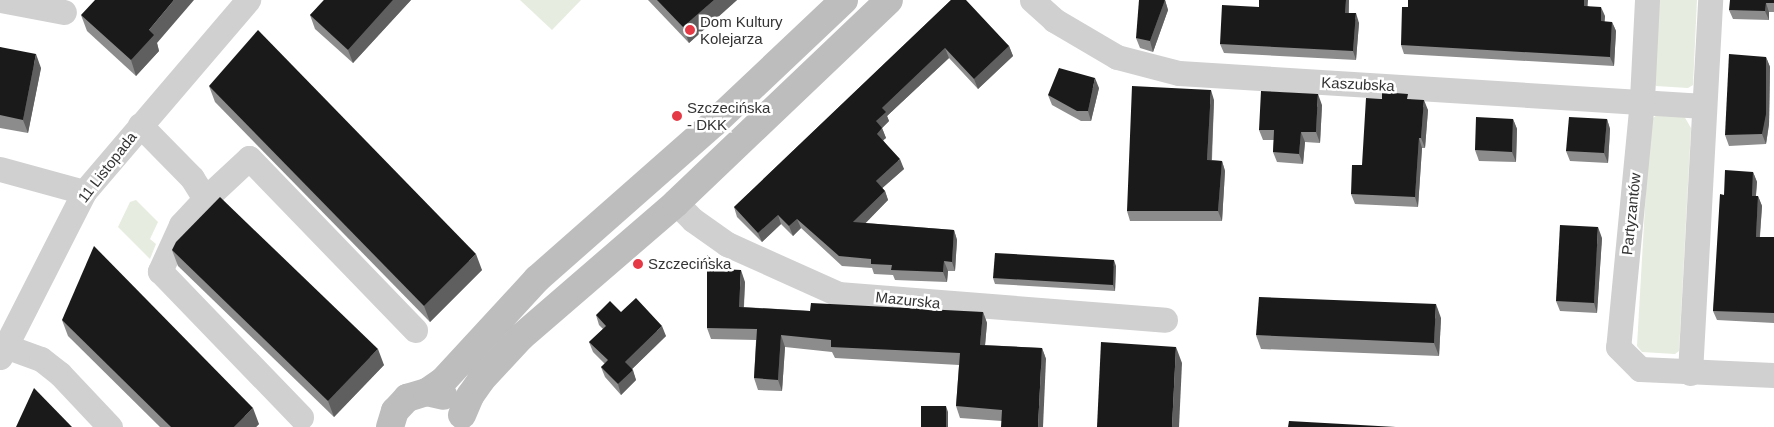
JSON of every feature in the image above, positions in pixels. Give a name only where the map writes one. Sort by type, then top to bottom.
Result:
[{"type":"main road","points":[[388,424],[407,398],[427,392],[443,381],[536,279],[714,123],[844,0]]},
{"type":"main road","points":[[463,421],[470,396],[481,380],[521,337],[676,203],[889,0]]},
{"type":"main road","points":[[427,392],[448,398],[463,421]]},
{"type":"street","points":[[1,0],[64,12]]},
{"type":"street","name":"11 Listopada","points":[[3,351],[84,192],[248,0]]},
{"type":"street","name":"Kaszubska","points":[[1032,0],[1054,20],[1117,57],[1179,74],[1642,100],[1704,106]]},
{"type":"street","name":"Partyzantów","points":[[1647,0],[1642,100],[1618,346],[1640,369],[1690,373],[1774,375]]},
{"type":"street","points":[[1690,373],[1710,0]]},
{"type":"street","points":[[140,125],[192,178],[205,199]]},
{"type":"street","points":[[293,419],[160,271],[181,225],[205,199],[249,158],[415,330]]},
{"type":"street","points":[[0,169],[84,192]]},
{"type":"street","name":"Mazurska","points":[[676,203],[693,220],[727,244],[838,294],[1165,320]]},
{"type":"street","points":[[3,351],[40,359],[60,374],[110,427]]},
{"type":"shaded area","points":[[520,0],[581,0],[552,30]]},
{"type":"shaded area","points":[[1656,0],[1697,0],[1693,85],[1688,88],[1656,86],[1652,80]]},
{"type":"shaded area","points":[[1657,115],[1684,116],[1691,128],[1679,351],[1675,354],[1642,352],[1637,346],[1650,120]]},
{"type":"shaded area","points":[[136,200],[158,222],[150,239],[156,244],[150,259],[118,227],[130,202]]},
{"type":"building","points":[[95,0],[174,0],[149,30],[154,35],[131,60],[81,15]]},
{"type":"building","points":[[324,0],[393,0],[348,50],[310,15]]},
{"type":"building","points":[[657,0],[714,0],[683,27]]},
{"type":"building","points":[[951,0],[966,0],[1009,46],[974,79],[945,48],[882,108],[886,112],[876,121],[882,128],[877,134],[900,159],[876,181],[885,191],[853,222],[954,230],[952,262],[944,261],[943,272],[891,270],[892,265],[871,264],[871,259],[839,256],[797,219],[789,226],[778,215],[758,233],[734,207]]},
{"type":"building","points":[[1139,0],[1165,0],[1150,41],[1136,38]]},
{"type":"building","points":[[1259,0],[1346,0],[1345,13],[1356,13],[1353,51],[1220,44],[1222,5],[1259,7]]},
{"type":"building","points":[[1408,0],[1584,0],[1584,6],[1601,7],[1601,21],[1612,22],[1610,57],[1401,45],[1402,7],[1408,7]]},
{"type":"building","points":[[1730,0],[1774,0],[1774,3],[1766,3],[1765,11],[1729,10]]},
{"type":"building","points":[[258,30],[476,254],[424,306],[209,86]]},
{"type":"building","points":[[0,47],[36,54],[23,120],[0,115]]},
{"type":"building","points":[[1729,54],[1766,57],[1766,114],[1762,134],[1725,135]]},
{"type":"building","points":[[1059,68],[1095,78],[1088,111],[1077,111],[1048,95]]},
{"type":"building","points":[[1132,86],[1211,90],[1207,160],[1222,161],[1218,211],[1127,211]]},
{"type":"building","points":[[1261,91],[1318,94],[1316,132],[1301,132],[1299,154],[1273,152],[1274,130],[1259,130]]},
{"type":"building","points":[[1382,92],[1408,94],[1407,99],[1424,100],[1415,197],[1351,194],[1352,165],[1362,165],[1366,98],[1382,99]]},
{"type":"building","points":[[1476,117],[1513,119],[1512,152],[1475,150]]},
{"type":"building","points":[[1569,117],[1607,119],[1604,153],[1566,151]]},
{"type":"building","points":[[1725,170],[1753,172],[1752,196],[1758,196],[1756,237],[1774,237],[1774,313],[1713,311],[1720,194],[1724,195]]},
{"type":"building","points":[[220,197],[378,349],[328,401],[172,250],[176,242]]},
{"type":"building","points":[[1560,225],[1598,227],[1594,303],[1556,301]]},
{"type":"building","points":[[94,246],[253,408],[234,427],[171,427],[62,320]]},
{"type":"building","points":[[995,253],[1114,260],[1113,285],[993,278]]},
{"type":"building","points":[[707,255],[722,269],[741,270],[739,307],[810,311],[811,303],[983,312],[980,345],[1042,348],[1038,427],[1001,427],[1002,410],[956,406],[960,353],[831,347],[831,340],[781,335],[778,380],[754,378],[757,329],[707,328]]},
{"type":"building","points":[[1259,297],[1436,304],[1434,343],[1256,335]]},
{"type":"building","points":[[636,298],[662,326],[625,362],[633,370],[618,384],[601,367],[608,360],[589,342],[606,326],[596,315],[610,301],[621,312]]},
{"type":"building","points":[[1101,342],[1176,347],[1172,427],[1097,427]]},
{"type":"building","points":[[34,388],[72,427],[16,427]]},
{"type":"building","points":[[921,406],[946,406],[946,427],[921,427]]},
{"type":"building","points":[[1289,421],[1396,427],[1288,427]]},
{"type":"place","name":"Dom Kultury Kolejarza","points":[[690,30]]},
{"type":"place","name":"Szczecińska - DKK","points":[[677,116]]},
{"type":"place","name":"Szczecińska","points":[[638,264]]}]
